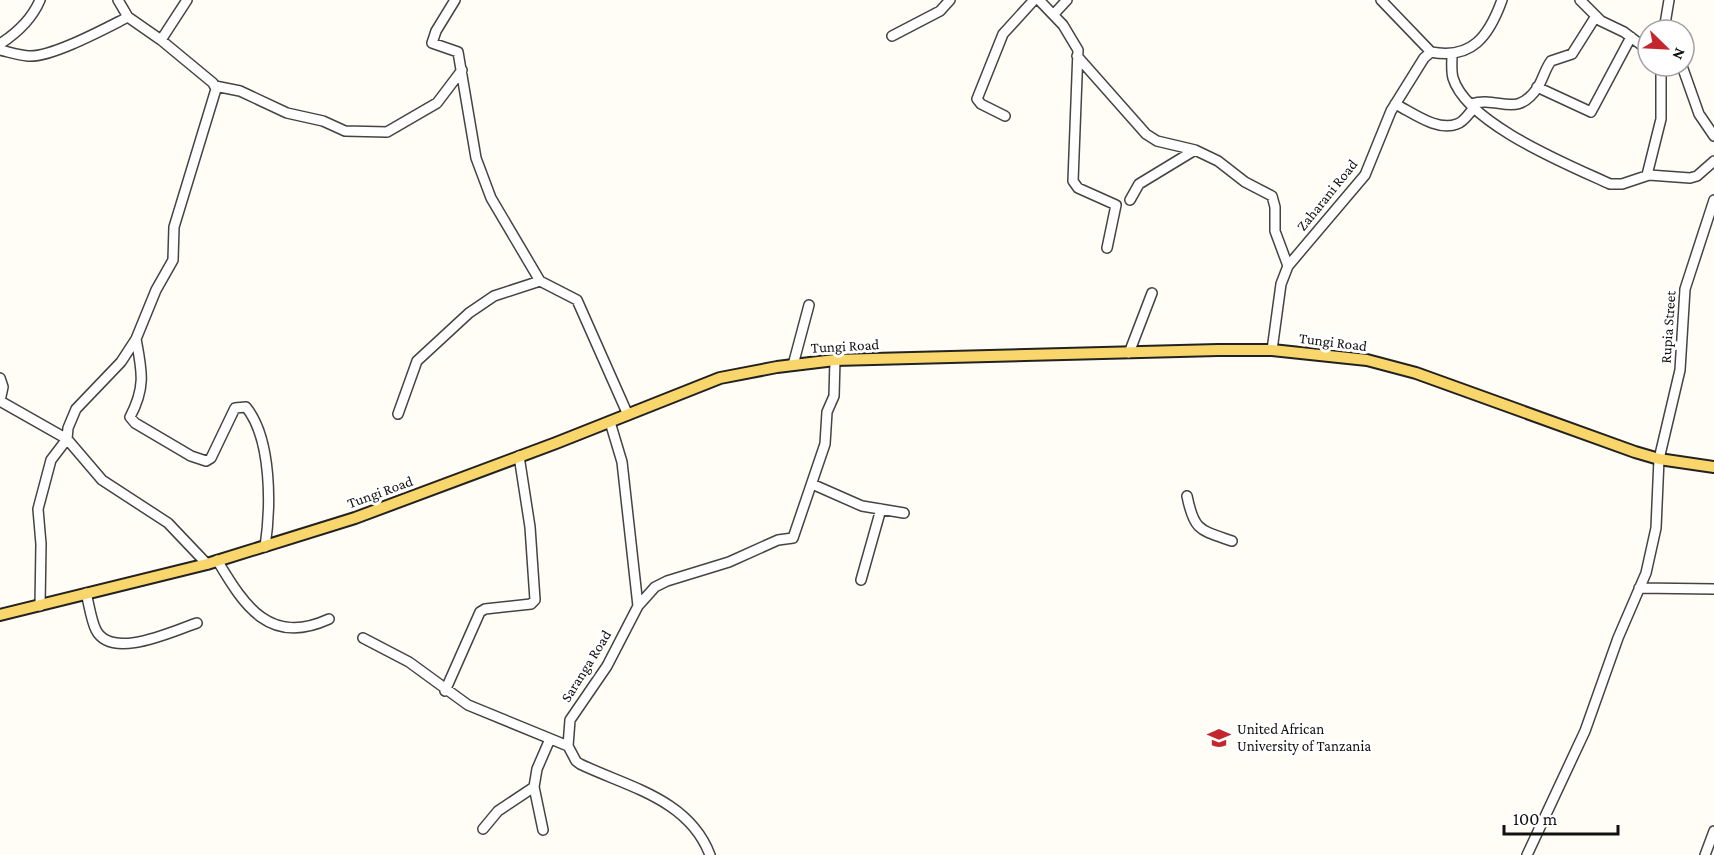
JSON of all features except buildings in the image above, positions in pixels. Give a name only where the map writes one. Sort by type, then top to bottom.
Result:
[{"type":"main road","name":"Tungi Road","points":[[0,615],[212,562],[355,518],[720,378],[835,360],[1272,350],[1356,358],[1416,373],[1607,443],[1659,459],[1714,467]]},
{"type":"street","points":[[0,44],[32,16],[40,0]]},
{"type":"street","points":[[118,0],[128,17],[161,40],[215,86],[240,91],[287,113],[323,121],[345,131],[387,132],[436,103],[462,70]]},
{"type":"street","points":[[161,40],[187,0]]},
{"type":"street","points":[[455,0],[432,40],[435,46],[458,52],[469,128],[476,158],[491,198],[540,281],[577,300],[628,415]]},
{"type":"street","points":[[892,36],[940,11],[950,0]]},
{"type":"street","points":[[1005,116],[981,104],[977,99],[1004,34],[1037,0],[1054,14],[1078,50],[1073,181],[1078,188],[1116,206],[1107,248]]},
{"type":"street","points":[[1054,14],[1067,0]]},
{"type":"street","points":[[1381,0],[1431,51],[1452,55],[1465,52],[1485,35],[1502,0]]},
{"type":"street","points":[[1580,0],[1596,16],[1636,41]]},
{"type":"street","points":[[1666,18],[1669,0]]},
{"type":"street","points":[[1395,104],[1430,122],[1447,126],[1460,123],[1472,106],[1485,100],[1517,106],[1537,87],[1551,61],[1572,54],[1596,16]]},
{"type":"street","points":[[0,50],[28,56],[39,55],[89,36],[128,17]]},
{"type":"street","points":[[1537,87],[1591,112],[1631,37]]},
{"type":"street","name":"Zaharani Road","points":[[1272,350],[1281,284],[1288,266],[1365,175],[1395,104],[1424,58],[1431,51]]},
{"type":"street","points":[[1452,55],[1453,79],[1472,106],[1543,153],[1610,184],[1627,183],[1647,175],[1690,178],[1697,176],[1714,161]]},
{"type":"street","points":[[1077,56],[1146,134],[1166,144],[1195,150],[1221,162],[1245,182],[1272,196],[1275,207],[1275,231],[1288,266]]},
{"type":"street","points":[[1647,175],[1662,119],[1661,78]]},
{"type":"street","points":[[1686,78],[1701,120],[1714,136]]},
{"type":"street","points":[[40,606],[41,544],[38,509],[51,460],[67,439],[68,428],[76,410],[122,362],[136,339],[156,290],[175,256],[174,227],[215,86]]},
{"type":"street","points":[[1130,200],[1139,184],[1195,150]]},
{"type":"street","name":"Rupia Street","points":[[1527,855],[1585,731],[1646,573],[1656,528],[1659,459],[1680,370],[1685,290],[1714,200]]},
{"type":"street","points":[[398,414],[417,361],[469,313],[494,296],[540,281]]},
{"type":"street","points":[[1129,353],[1152,293]]},
{"type":"street","points":[[793,365],[809,305]]},
{"type":"street","points":[[136,339],[143,375],[140,398],[130,417],[135,423],[191,456],[206,461],[211,458],[235,408],[246,407],[253,416],[263,439],[269,505],[265,546]]},
{"type":"street","points":[[835,360],[834,396],[827,412],[825,444],[812,484],[862,506],[904,513]]},
{"type":"street","points":[[0,378],[3,387],[0,401],[67,439],[89,468],[102,480],[168,523],[212,562],[238,596],[266,620],[298,629],[309,628],[329,619]]},
{"type":"street","points":[[610,422],[622,462],[638,606]]},
{"type":"street","points":[[446,691],[480,612],[485,609],[531,604],[535,600],[530,527],[519,456]]},
{"type":"street","name":"Saranga Road","points":[[568,746],[570,720],[607,666],[638,606],[655,587],[667,581],[729,562],[778,540],[793,538],[812,484]]},
{"type":"street","points":[[1187,496],[1192,520],[1200,530],[1232,541]]},
{"type":"street","points":[[861,580],[881,510]]},
{"type":"street","points":[[1639,588],[1714,589]]},
{"type":"street","points":[[86,593],[96,631],[103,638],[116,642],[127,644],[158,638],[197,623]]},
{"type":"street","points":[[363,638],[409,662],[468,705],[568,746],[580,764],[632,784],[680,813],[700,837],[710,855]]},
{"type":"street","points":[[543,830],[534,787],[537,769],[550,739]]},
{"type":"street","points":[[483,829],[498,811],[534,787]]},
{"type":"street","points":[[1705,855],[1714,831]]},
{"type":"place","name":"United African University of Tanzania","points":[[1219,738]]}]
